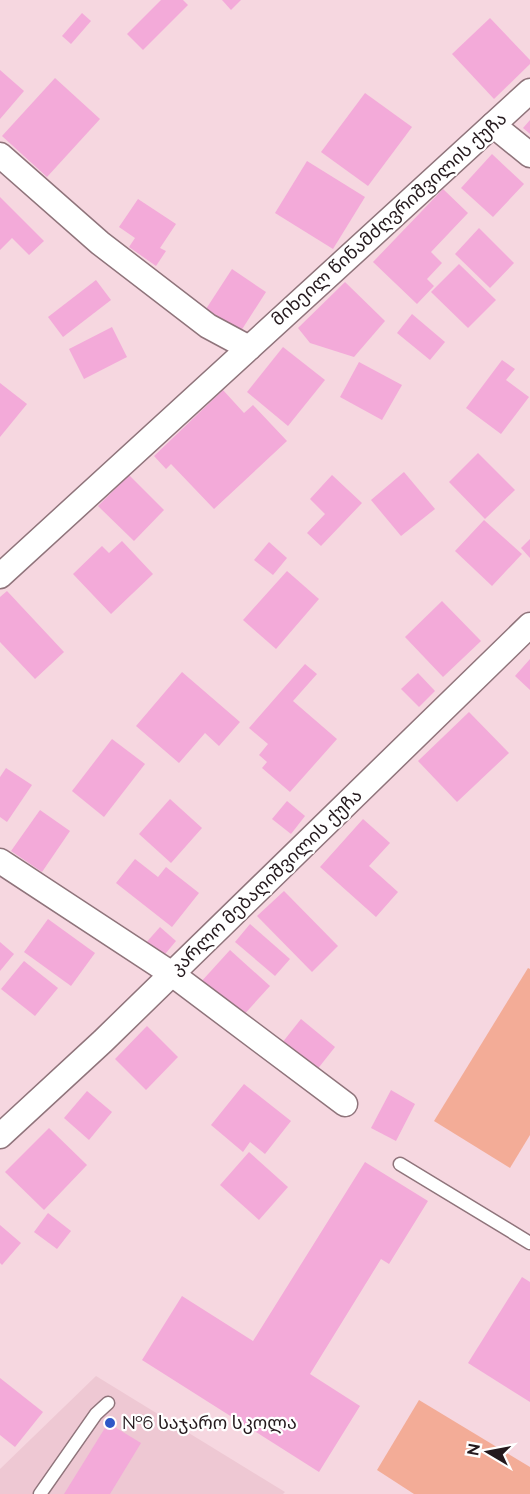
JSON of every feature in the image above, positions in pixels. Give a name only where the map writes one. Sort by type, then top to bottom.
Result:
[{"type":"street","name":"მიხეილ წინამძღვრიშვილის ქუჩა","points":[[0,576],[530,91]]},
{"type":"street","points":[[493,125],[530,155]]},
{"type":"street","points":[[0,155],[100,243],[208,326],[249,348]]},
{"type":"street","name":"კარლო მებაღიშვილის ქუჩა","points":[[0,1136],[103,1041],[530,625]]},
{"type":"street","points":[[0,861],[172,974],[345,1104]]},
{"type":"lane","points":[[400,1164],[530,1243]]},
{"type":"lane","points":[[40,1494],[96,1414],[108,1403]]},
{"type":"shaded area","points":[[528,968],[530,969],[530,1135],[510,1168],[434,1121]]},
{"type":"shaded area","name":"№6 საჯარო სკოლა","points":[[96,1376],[285,1492],[283,1494],[0,1494],[0,1469]]},
{"type":"shaded area","points":[[419,1400],[530,1467],[530,1494],[414,1494],[377,1470]]},
{"type":"building","points":[[161,0],[183,0],[188,5],[143,50],[127,34]]},
{"type":"building","points":[[222,0],[241,0],[231,10]]},
{"type":"building","points":[[82,13],[91,21],[71,44],[62,36]]},
{"type":"building","points":[[490,18],[530,60],[530,64],[494,99],[452,54]]},
{"type":"building","points":[[0,70],[24,91],[0,119]]},
{"type":"building","points":[[55,78],[100,119],[47,177],[2,136]]},
{"type":"building","points":[[365,93],[412,127],[368,186],[321,152]]},
{"type":"building","points":[[530,120],[530,134],[523,128]]},
{"type":"building","points":[[492,154],[524,184],[493,217],[461,188]]},
{"type":"building","points":[[307,161],[365,197],[333,249],[275,213]]},
{"type":"building","points":[[443,189],[468,213],[431,252],[442,263],[427,279],[434,286],[417,304],[373,262]]},
{"type":"building","points":[[0,197],[44,241],[29,255],[12,238],[0,250]]},
{"type":"building","points":[[138,199],[176,224],[160,248],[166,251],[156,266],[129,247],[135,238],[119,227]]},
{"type":"building","points":[[479,228],[514,263],[490,288],[455,254]]},
{"type":"building","points":[[459,264],[496,300],[468,328],[431,292]]},
{"type":"building","points":[[232,269],[266,292],[241,331],[206,309]]},
{"type":"building","points":[[96,280],[111,300],[63,337],[48,317]]},
{"type":"building","points":[[345,282],[385,321],[354,357],[310,343],[298,328]]},
{"type":"building","points":[[412,314],[445,342],[430,360],[397,333]]},
{"type":"building","points":[[112,327],[127,357],[84,379],[69,349]]},
{"type":"building","points":[[283,347],[325,380],[288,426],[247,392]]},
{"type":"building","points":[[502,360],[515,369],[506,380],[529,397],[501,434],[466,408]]},
{"type":"building","points":[[359,362],[402,385],[382,420],[340,397]]},
{"type":"building","points":[[0,383],[27,404],[0,437]]},
{"type":"building","points":[[223,390],[244,413],[253,405],[287,441],[214,509],[171,464],[166,469],[154,456]]},
{"type":"building","points":[[478,453],[515,490],[485,519],[449,482]]},
{"type":"building","points":[[404,472],[435,509],[401,536],[371,500]]},
{"type":"building","points":[[129,475],[164,510],[134,541],[98,506]]},
{"type":"building","points":[[332,475],[362,503],[321,546],[307,533],[325,514],[310,499]]},
{"type":"building","points":[[484,520],[522,554],[492,586],[455,551]]},
{"type":"building","points":[[530,539],[530,558],[521,548]]},
{"type":"building","points":[[122,541],[153,574],[111,614],[73,574],[102,546],[109,553]]},
{"type":"building","points":[[269,542],[287,558],[273,575],[254,560]]},
{"type":"building","points":[[287,571],[319,599],[276,649],[243,620]]},
{"type":"building","points":[[7,591],[64,652],[35,679],[0,642],[0,597]]},
{"type":"building","points":[[442,601],[481,641],[443,677],[405,637]]},
{"type":"building","points":[[530,659],[530,690],[515,676]]},
{"type":"building","points":[[305,664],[317,674],[293,701],[337,739],[290,792],[262,768],[267,762],[259,755],[268,744],[249,728]]},
{"type":"building","points":[[182,672],[240,722],[219,746],[205,733],[179,763],[136,726]]},
{"type":"building","points":[[418,673],[435,691],[419,707],[401,689]]},
{"type":"building","points":[[469,712],[509,753],[457,802],[418,761]]},
{"type":"building","points":[[112,739],[145,764],[104,817],[72,791]]},
{"type":"building","points":[[6,768],[32,785],[7,822],[0,817],[0,777]]},
{"type":"building","points":[[170,799],[202,828],[171,863],[139,834]]},
{"type":"building","points":[[287,801],[305,816],[291,834],[272,819]]},
{"type":"building","points":[[40,810],[70,831],[42,872],[11,851]]},
{"type":"building","points":[[363,819],[390,843],[369,866],[398,892],[376,917],[320,867]]},
{"type":"building","points":[[135,859],[158,877],[166,867],[199,893],[172,927],[116,883]]},
{"type":"building","points":[[284,891],[338,946],[312,972],[257,916]]},
{"type":"building","points":[[48,919],[95,953],[71,986],[24,952]]},
{"type":"building","points":[[250,924],[290,959],[275,976],[235,942]]},
{"type":"building","points":[[160,927],[176,941],[161,959],[144,945]]},
{"type":"building","points":[[0,942],[14,954],[0,971]]},
{"type":"building","points":[[230,950],[270,986],[240,1019],[200,983]]},
{"type":"building","points":[[24,961],[58,988],[35,1016],[1,989]]},
{"type":"building","points":[[301,1019],[335,1047],[316,1071],[282,1043]]},
{"type":"building","points":[[147,1026],[178,1057],[146,1090],[115,1059]]},
{"type":"building","points":[[244,1084],[291,1121],[265,1154],[250,1142],[243,1152],[211,1125]]},
{"type":"building","points":[[391,1090],[415,1104],[396,1141],[371,1128]]},
{"type":"building","points":[[87,1091],[112,1112],[89,1140],[64,1118]]},
{"type":"building","points":[[49,1128],[87,1165],[44,1210],[5,1172]]},
{"type":"building","points":[[249,1152],[288,1187],[259,1220],[220,1185]]},
{"type":"building","points":[[365,1162],[428,1201],[389,1264],[381,1259],[310,1374],[360,1406],[319,1472],[142,1360],[182,1296],[253,1341]]},
{"type":"building","points":[[48,1213],[71,1231],[57,1249],[34,1232]]},
{"type":"building","points":[[0,1225],[21,1243],[2,1265],[0,1263]]},
{"type":"building","points":[[522,1277],[530,1282],[530,1402],[468,1363]]},
{"type":"building","points":[[0,1378],[43,1412],[15,1447],[0,1435]]},
{"type":"building","points":[[108,1423],[141,1443],[110,1494],[64,1494]]},
{"type":"place","name":"№6 საჯარო სკოლა","points":[[110,1423]]}]
